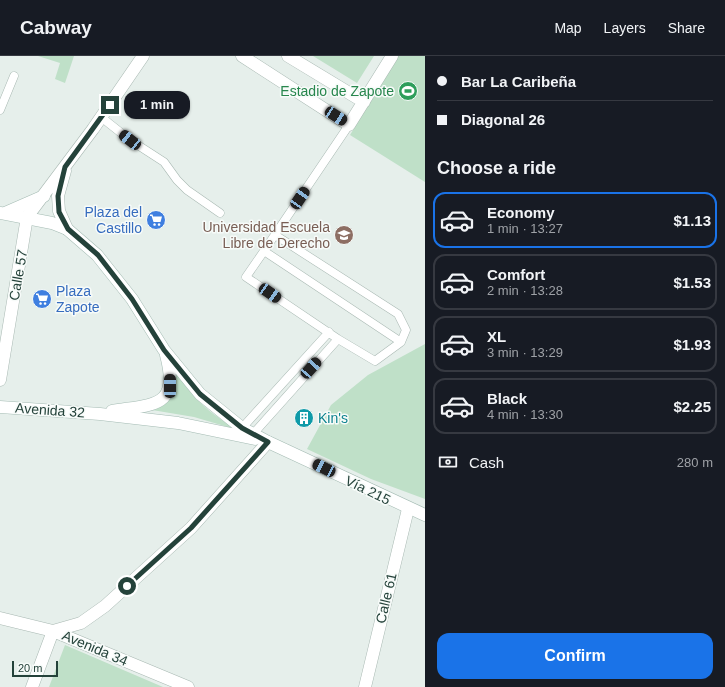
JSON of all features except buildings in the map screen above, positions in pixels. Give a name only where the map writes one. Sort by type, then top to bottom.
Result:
[{"type":"street","points":[[28,217],[101,117],[142,56]]},
{"type":"street","points":[[242,56],[349,125],[392,56]]},
{"type":"street","points":[[288,56],[364,102]]},
{"type":"street","points":[[65,167],[58,196],[59,212],[68,229]]},
{"type":"street","points":[[2,213],[44,196]]},
{"type":"street","points":[[2,213],[28,217],[68,229],[98,255],[132,299],[164,350],[170,370],[170,386],[165,396],[158,402],[100,414]]},
{"type":"street","name":"Calle 57","points":[[0,380],[28,217]]},
{"type":"street","name":"Vía 215","points":[[164,350],[200,394],[242,428],[408,509],[425,515]]},
{"type":"street","name":"Avenida 32","points":[[0,407],[100,414]]},
{"type":"street","name":"Vía 215","points":[[100,414],[178,423],[268,442]]},
{"type":"street","points":[[32,687],[53,631],[81,623],[106,606],[191,528],[268,442]]},
{"type":"street","name":"Calle 61","points":[[365,687],[408,509]]},
{"type":"street","name":"Avenida 34","points":[[0,618],[53,631],[188,687]]},
{"type":"lane","points":[[0,110],[14,76]]},
{"type":"lane","points":[[101,117],[130,140],[149,150],[164,162],[177,180],[220,214]]},
{"type":"lane","points":[[275,235],[398,314],[406,330],[401,342],[375,361],[246,277],[349,125]]},
{"type":"lane","points":[[264,251],[401,342]]},
{"type":"lane","points":[[242,428],[329,332]]},
{"type":"lane","points":[[253,434],[338,338]]},
{"type":"green space","points":[[38,56],[74,56],[65,83],[55,79],[60,63]]},
{"type":"green space","points":[[313,56],[374,56],[357,83]]},
{"type":"green space","points":[[398,56],[425,56],[425,182],[350,135]]},
{"type":"green space","points":[[425,344],[425,499],[371,479],[307,449],[331,405],[368,375]]},
{"type":"green space","points":[[172,365],[186,386],[208,410],[238,430],[194,417],[146,409],[163,404],[172,396],[174,390],[174,375]]},
{"type":"green space","points":[[65,645],[163,687],[49,687]]},
{"type":"place","name":"Estadio de Zapote","points":[[408,91]]},
{"type":"place","name":"Plaza del Castillo","points":[[156,220]]},
{"type":"place","name":"Universidad Escuela Libre de Derecho","points":[[344,235]]},
{"type":"place","name":"Plaza Zapote","points":[[42,299]]},
{"type":"place","name":"Kin's","points":[[304,418]]},
{"type":"route","points":[[110,105],[65,167],[64,178],[58,196],[59,212],[68,229],[98,255],[132,299],[164,350],[200,394],[242,428],[268,442],[191,528],[127,586]]}]
